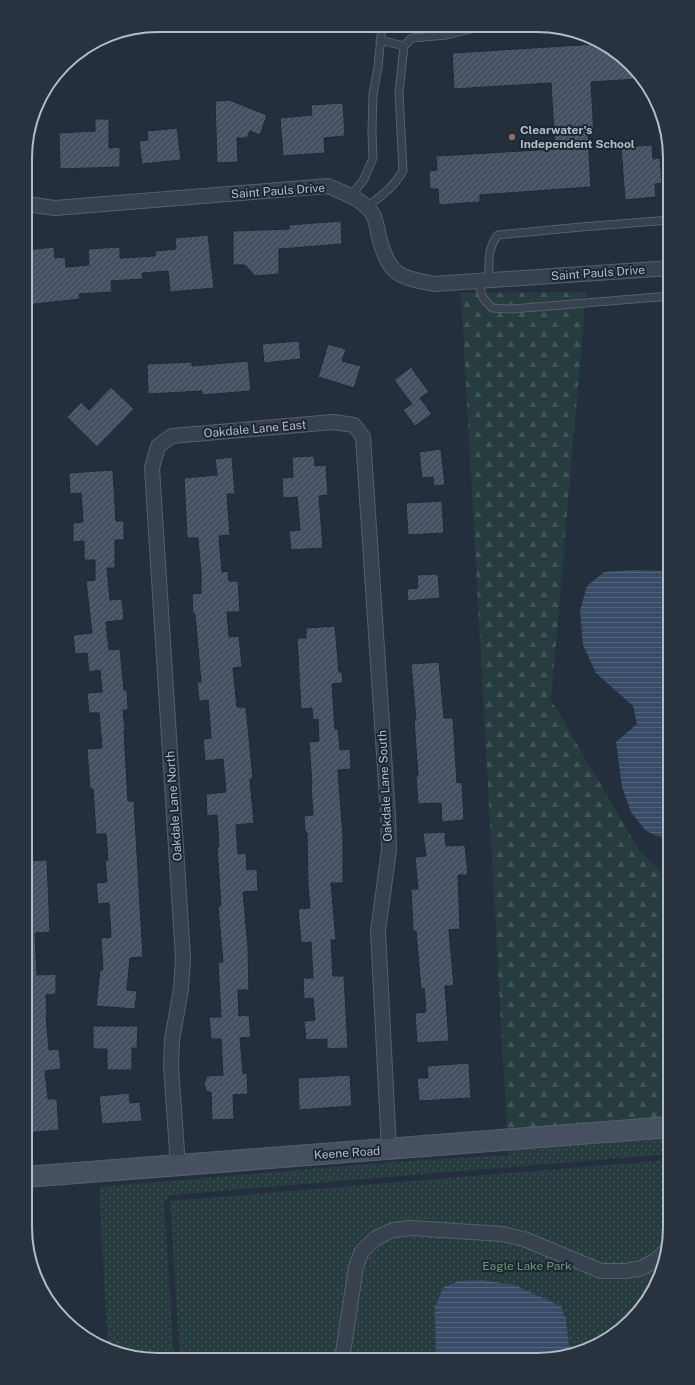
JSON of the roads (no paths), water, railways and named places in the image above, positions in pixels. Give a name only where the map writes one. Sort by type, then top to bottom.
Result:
[{"type":"main road","name":"Keene Road","points":[[32,1176],[663,1129]]},
{"type":"street","name":"Saint Pauls Drive","points":[[32,205],[55,208],[328,186],[351,196],[367,207],[376,220],[378,235],[384,256],[393,270],[408,279],[434,284],[663,268]]},
{"type":"street","name":"Oakdale Lane East","points":[[158,446],[172,436],[333,422],[354,425]]},
{"type":"street","name":"Oakdale Lane South","points":[[354,425],[363,438],[388,815],[389,850],[378,931],[390,1149]]},
{"type":"street","name":"Oakdale Lane North","points":[[158,446],[152,468],[184,958],[172,1047],[171,1066],[178,1166]]},
{"type":"street","points":[[343,1353],[356,1267],[362,1251],[376,1238],[393,1230],[411,1228],[502,1234],[524,1239],[601,1271],[625,1271],[642,1268],[659,1257]]},
{"type":"lane","points":[[351,196],[364,179],[373,158],[373,94],[378,67],[381,32]]},
{"type":"lane","points":[[367,207],[386,193],[403,171],[399,93],[404,46],[412,38],[447,35],[459,32]]},
{"type":"lane","points":[[380,40],[404,46]]},
{"type":"lane","points":[[663,221],[498,235],[493,242],[489,257],[484,281],[483,298],[492,308],[512,309],[663,297]]},
{"type":"water","points":[[631,570],[663,571],[663,838],[646,831],[631,812],[622,787],[616,742],[637,724],[633,706],[596,673],[583,645],[580,610],[587,586],[604,572]]},
{"type":"water","points":[[482,1280],[514,1285],[561,1306],[566,1320],[569,1348],[561,1351],[537,1353],[436,1353],[435,1307],[443,1288],[458,1281]]},
{"type":"place","name":"Clearwater's Independent School","points":[[512,137]]},
{"type":"park label","name":"Eagle Lake Park","points":[[527,1266]]}]
